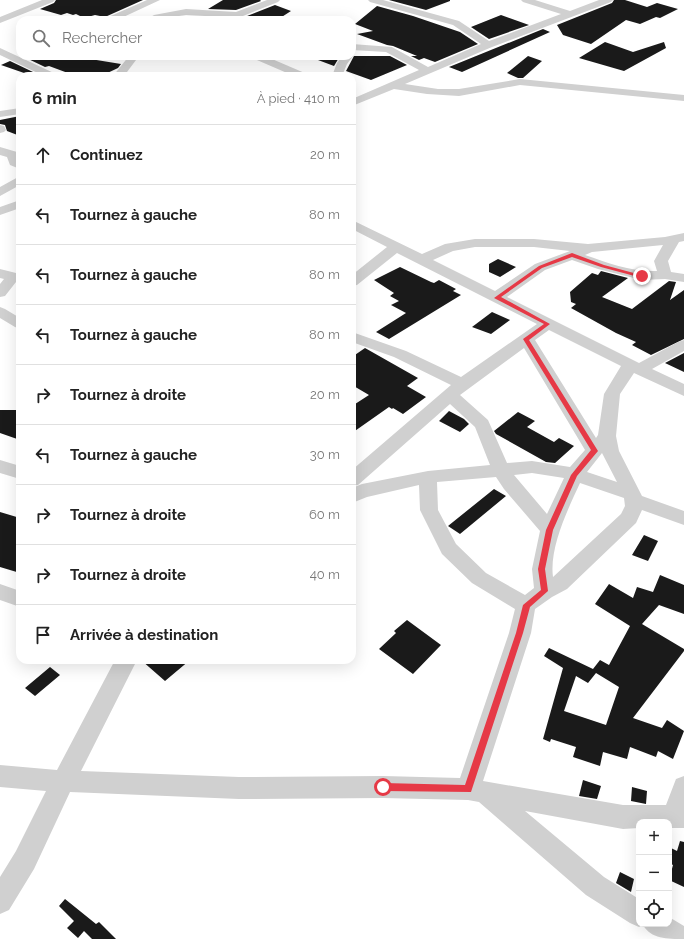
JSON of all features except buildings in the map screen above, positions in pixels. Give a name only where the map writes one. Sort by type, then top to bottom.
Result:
[{"type":"street","points":[[0,20],[50,0]]},
{"type":"street","points":[[165,16],[186,12],[235,15],[275,0]]},
{"type":"street","points":[[373,0],[456,23],[488,45]]},
{"type":"street","points":[[526,0],[570,14]]},
{"type":"street","points":[[356,99],[395,86],[488,45],[608,0]]},
{"type":"street","points":[[117,16],[148,1],[154,8],[151,16]]},
{"type":"street","points":[[403,8],[416,2]]},
{"type":"street","points":[[1,54],[16,49]]},
{"type":"street","points":[[356,50],[388,49],[428,71]]},
{"type":"street","points":[[1,54],[43,72]]},
{"type":"street","points":[[121,72],[131,60]]},
{"type":"street","points":[[265,60],[294,72]]},
{"type":"street","points":[[339,72],[345,60]]},
{"type":"street","points":[[395,86],[430,93],[460,93],[481,90],[507,83],[520,82],[684,98]]},
{"type":"street","points":[[0,114],[16,112]]},
{"type":"street","points":[[0,151],[13,154],[14,162],[16,163]]},
{"type":"street","points":[[0,192],[16,182]]},
{"type":"street","points":[[0,211],[16,203]]},
{"type":"street","points":[[356,226],[548,324],[684,391]]},
{"type":"street","points":[[422,259],[450,247],[475,244],[534,243],[590,248],[665,241],[678,238],[661,261],[665,275]]},
{"type":"street","points":[[356,279],[397,246]]},
{"type":"street","points":[[497,298],[540,267],[590,248]]},
{"type":"street","points":[[572,255],[602,266],[642,276],[665,275],[684,278]]},
{"type":"street","points":[[0,293],[11,276]]},
{"type":"street","points":[[0,312],[16,322]]},
{"type":"street","points":[[356,477],[456,390],[548,324]]},
{"type":"street","points":[[356,338],[400,354],[456,390],[482,424],[501,470],[510,484],[550,530]]},
{"type":"street","points":[[476,791],[520,633],[526,605],[545,591],[560,583],[629,518],[634,506],[633,497],[610,451],[601,443],[526,339]]},
{"type":"street","points":[[545,591],[542,569],[550,530],[574,475],[601,443],[612,394],[636,367],[684,345]]},
{"type":"street","points":[[0,466],[16,472]]},
{"type":"street","points":[[356,494],[362,491],[428,477],[532,466],[574,475],[684,518]]},
{"type":"street","points":[[428,477],[430,510],[437,528],[449,549],[479,578],[526,605]]},
{"type":"street","points":[[0,592],[16,598]]},
{"type":"street","points":[[0,901],[25,860],[62,781],[124,664]]},
{"type":"street","points":[[0,776],[62,781],[238,788],[383,787],[476,791],[623,817],[679,816],[684,787]]},
{"type":"street","points":[[476,791],[595,886],[636,912]]},
{"type":"street","points":[[661,927],[680,939]]},
{"type":"route","points":[[383,787],[468,789],[520,633],[526,605],[545,591],[542,569],[549,532],[574,475],[595,451],[526,339],[548,324],[497,298],[540,267],[572,255],[602,266],[642,276]]}]
